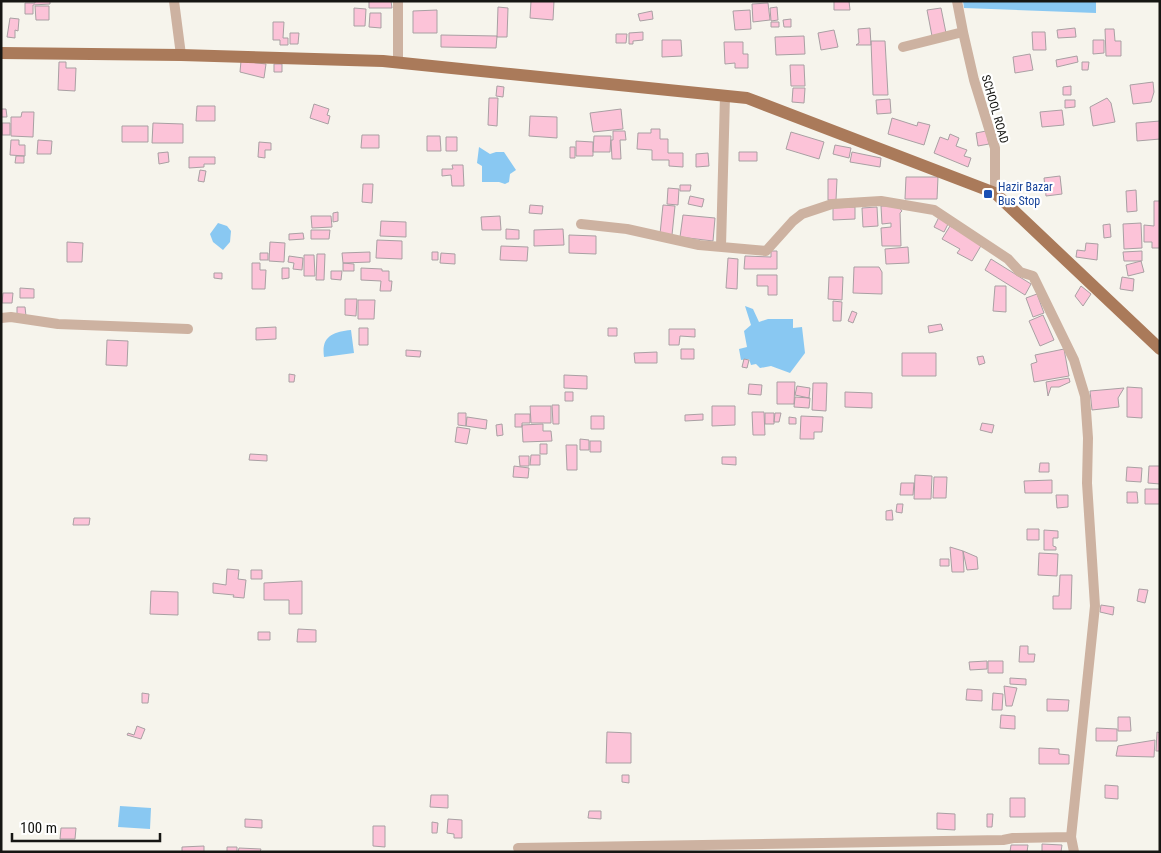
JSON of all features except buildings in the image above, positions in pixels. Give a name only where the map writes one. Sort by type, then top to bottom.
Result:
[{"type":"main road","points":[[1,53],[181,55],[398,62],[747,98],[995,193],[1160,349]]},
{"type":"street","points":[[174,1],[181,55]]},
{"type":"street","points":[[398,1],[398,62]]},
{"type":"street","name":"SCHOOL ROAD","points":[[958,1],[974,80],[995,148],[995,193]]},
{"type":"street","points":[[904,47],[963,32]]},
{"type":"street","points":[[721,246],[726,96]]},
{"type":"street","points":[[580,224],[627,229],[699,245],[766,250],[802,214],[832,204],[881,201],[934,210],[1008,259],[1020,272],[1033,276],[1074,360],[1085,396],[1088,438],[1088,483],[1095,606],[1071,837],[1074,852]]},
{"type":"street","points":[[1,318],[11,317],[58,324],[188,330]]},
{"type":"street","points":[[518,848],[1002,840],[1013,838],[1071,837]]},
{"type":"water","points":[[963,1],[1096,1],[1096,13],[964,8]]},
{"type":"water","points":[[479,147],[490,154],[504,152],[516,170],[510,174],[509,182],[505,184],[482,182],[482,166],[477,163]]},
{"type":"water","points":[[218,223],[227,226],[231,231],[230,242],[223,250],[213,242],[210,234]]},
{"type":"water","points":[[745,306],[753,309],[759,322],[768,319],[793,319],[793,328],[802,327],[805,353],[790,373],[771,366],[760,368],[756,364],[751,365],[749,359],[741,360],[739,349],[747,347],[744,331],[751,325]]},
{"type":"water","points":[[351,330],[354,353],[324,357],[324,344],[330,336]]},
{"type":"water","points":[[120,806],[151,808],[150,829],[118,827]]},
{"type":"place","name":"Hazir Bazar Bus Stop","points":[[988,194]]}]
